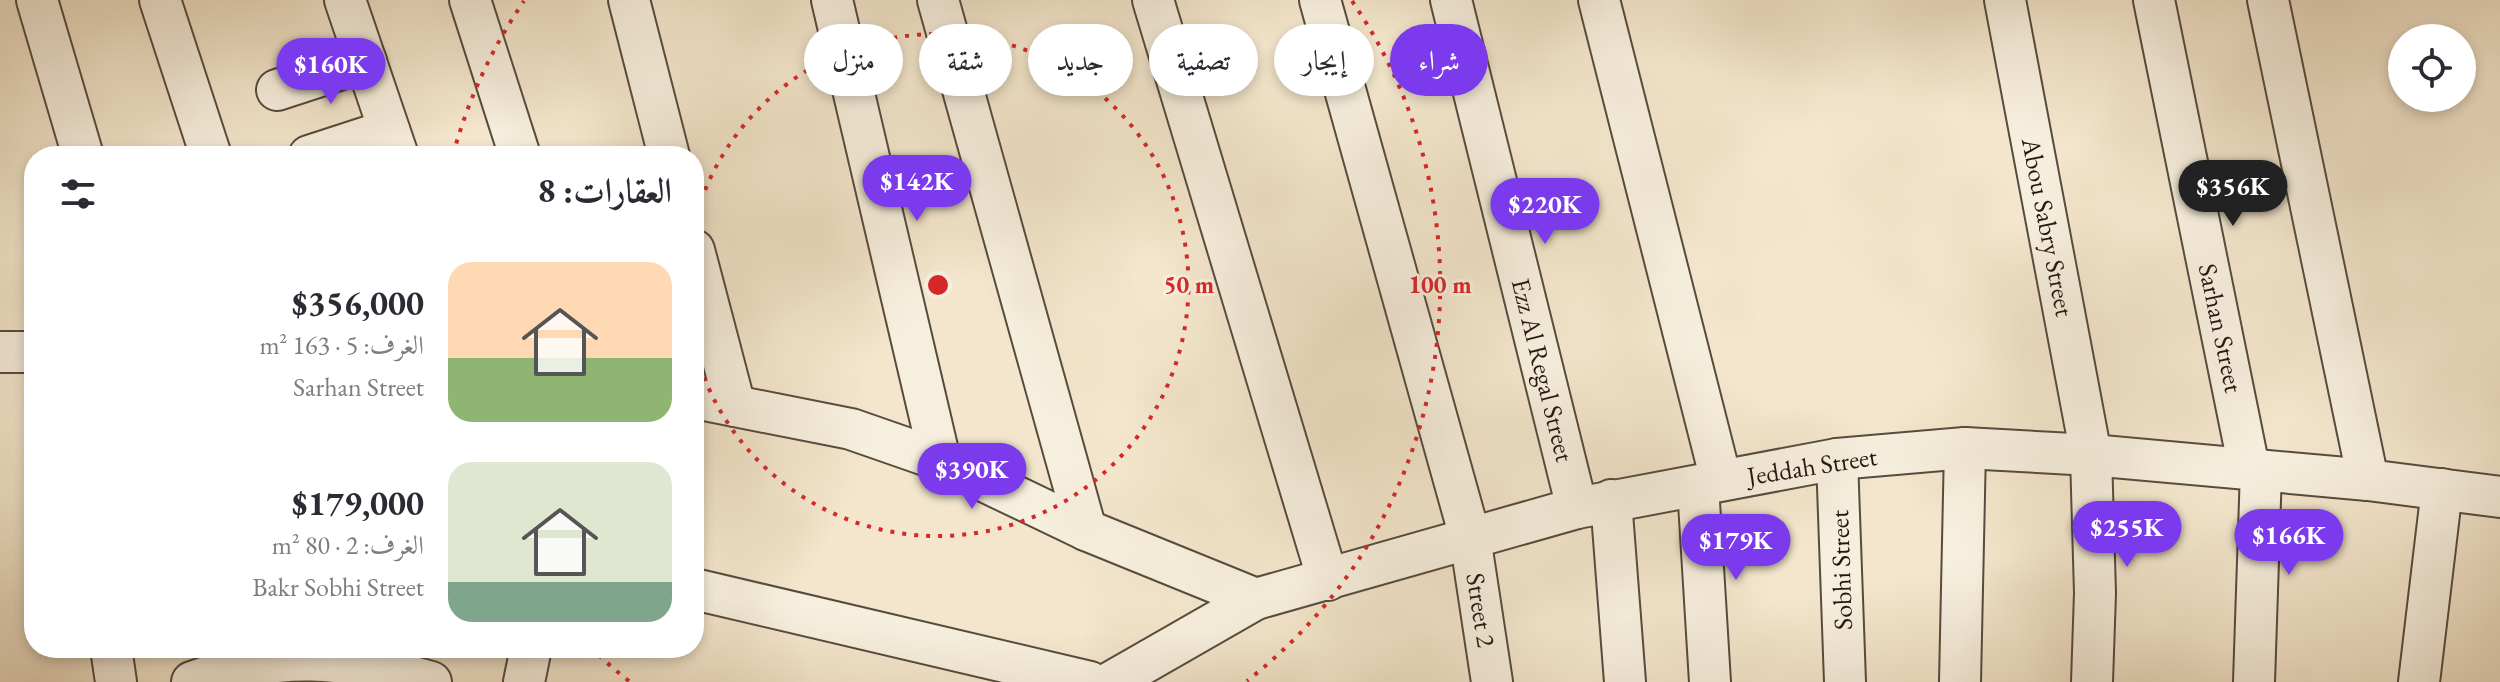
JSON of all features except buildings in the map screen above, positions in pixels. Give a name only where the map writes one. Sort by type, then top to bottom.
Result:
[{"type":"street","points":[[37,0],[80,146]]},
{"type":"street","points":[[160,0],[208,146]]},
{"type":"street","points":[[345,0],[394,143]]},
{"type":"street","points":[[470,0],[517,146]]},
{"type":"street","points":[[629,0],[666,146]]},
{"type":"street","points":[[832,0],[940,460]]},
{"type":"street","points":[[938,0],[1086,530]]},
{"type":"street","points":[[1153,0],[1328,580]]},
{"type":"street","name":"Street 2","points":[[1320,0],[1470,537],[1492,682]]},
{"type":"street","name":"Ezz Al Regal Street","points":[[1451,0],[1594,504],[1625,682]]},
{"type":"street","points":[[1599,0],[1710,483],[1710,682]]},
{"type":"street","name":"Abou Sabry Street","points":[[2005,0],[2091,455],[2095,593],[2092,682]]},
{"type":"street","name":"Sarhan Street","points":[[2154,0],[2255,469],[2254,682]]},
{"type":"street","points":[[2268,0],[2368,480]]},
{"type":"street","points":[[277,90],[366,61]]},
{"type":"street","points":[[704,288],[735,406]]},
{"type":"street","points":[[0,352],[24,352]]},
{"type":"street","points":[[704,400],[851,429],[940,460],[1086,530],[1256,599]]},
{"type":"street","points":[[1960,682],[1965,448]]},
{"type":"street","name":"Jeddah Street","points":[[1111,682],[1256,599],[1594,504],[1837,459],[1965,448],[2091,455],[2368,480],[2500,497]]},
{"type":"street","name":"Sobhi Street","points":[[1837,459],[1845,682]]},
{"type":"street","points":[[2419,682],[2442,489]]},
{"type":"street","points":[[704,591],[1090,682]]},
{"type":"street","points":[[112,658],[116,682]]},
{"type":"street","points":[[192,682],[229,658],[331,660],[381,667],[431,682]]},
{"type":"street","points":[[524,682],[529,658]]}]
